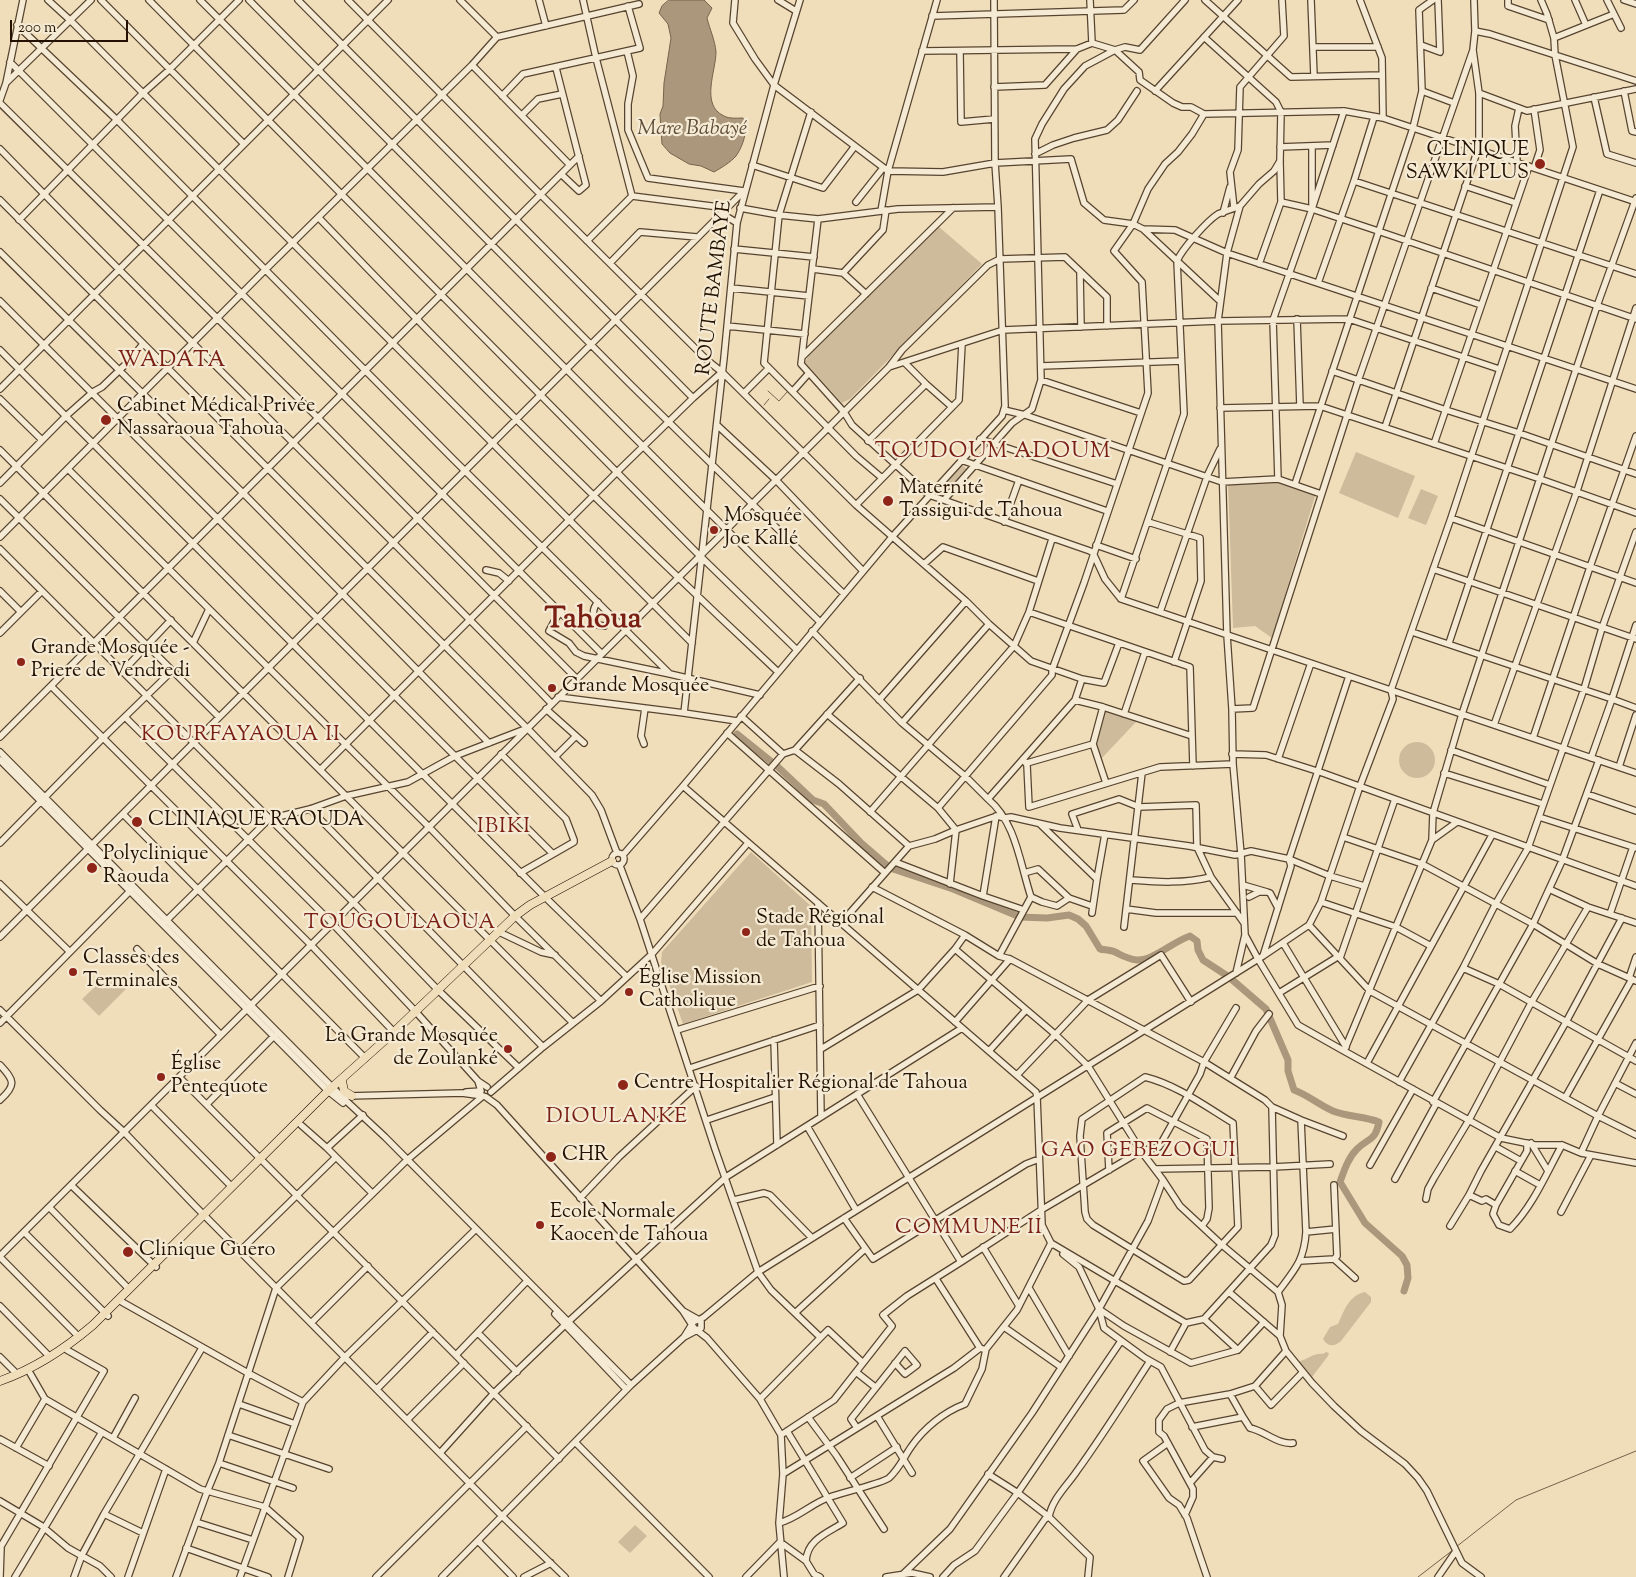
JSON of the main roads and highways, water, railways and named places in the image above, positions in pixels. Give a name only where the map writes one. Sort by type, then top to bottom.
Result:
[{"type":"main road","points":[[205,1216],[231,1186],[301,1125],[365,1058],[416,1012],[515,916],[612,861]]},
{"type":"main road","points":[[344,1079],[344,1091],[352,1096]]},
{"type":"main road","points":[[0,1381],[50,1357],[79,1337],[122,1302],[205,1216],[334,1092]]},
{"type":"main road","points":[[0,1386],[30,1373],[84,1338],[129,1289],[155,1266]]},
{"type":"water","name":"Mare Babayé","points":[[669,0],[704,0],[712,8],[707,18],[716,52],[711,87],[713,104],[717,111],[724,116],[743,118],[745,122],[743,142],[739,152],[723,167],[714,172],[701,166],[689,164],[670,153],[662,144],[660,114],[663,106],[664,83],[671,38],[668,24],[659,13],[662,6]]},
{"type":"waterway","points":[[768,391],[779,401],[788,391]]},
{"type":"waterway","points":[[764,405],[769,399]]},
{"type":"waterway","points":[[737,734],[778,767],[813,800],[824,804],[861,843],[890,868],[953,889],[1020,917],[1047,918],[1069,915],[1078,919],[1086,926],[1100,949],[1113,951],[1130,959],[1143,960],[1150,958],[1190,936],[1197,941],[1198,950],[1203,960],[1229,977],[1266,1009],[1288,1060],[1288,1071],[1294,1090],[1333,1111],[1379,1122],[1376,1133],[1351,1156],[1340,1182],[1365,1223],[1402,1256],[1407,1265],[1408,1278],[1404,1291]]},
{"type":"waterway","points":[[1456,1547],[1516,1500],[1636,1451]]},
{"type":"waterway","points":[[1418,1577],[1453,1550]]},
{"type":"place","name":"CLINIQUE SAWKI PLUS","points":[[1540,164]]},
{"type":"place","name":"Cabinet Médical Privée Nassaraoua Tahoua","points":[[106,420]]},
{"type":"place","name":"Maternité Tassigui de Tahoua","points":[[888,501]]},
{"type":"place","name":"Mosquée Joe Kallé","points":[[714,530]]},
{"type":"place","name":"Grande Mosquée - Priere de Vendredi","points":[[21,662]]},
{"type":"place","name":"Grande Mosquée","points":[[552,688]]},
{"type":"place","name":"CLINIAQUE RAOUDA","points":[[137,822]]},
{"type":"place","name":"Polyclinique Raouda","points":[[92,868]]},
{"type":"place","name":"Stade Régional de Tahoua","points":[[746,932]]},
{"type":"place","name":"Classes des Terminales","points":[[73,972]]},
{"type":"place","name":"Église Mission Catholique","points":[[629,992]]},
{"type":"place","name":"La Grande Mosquée de Zoulanké","points":[[508,1049]]},
{"type":"place","name":"Église Pentequote","points":[[161,1077]]},
{"type":"place","name":"Centre Hospitalier Régional de Tahoua","points":[[623,1085]]},
{"type":"place","name":"CHR","points":[[551,1157]]},
{"type":"place","name":"Ecole Normale Kaocen de Tahoua","points":[[540,1225]]},
{"type":"place","name":"Clinique Guero","points":[[128,1252]]},
{"type":"district","name":"WADATA","points":[[172,362]]},
{"type":"district","name":"TOUDOUM ADOUM","points":[[993,453]]},
{"type":"district","name":"Tahoua","points":[[593,622]]},
{"type":"district","name":"KOURFAYAOUA II","points":[[241,736]]},
{"type":"district","name":"IBIKI","points":[[504,828]]},
{"type":"district","name":"TOUGOULAOUA","points":[[400,924]]},
{"type":"district","name":"DIOULANKE","points":[[617,1118]]},
{"type":"district","name":"GAO GEBEZOGUI","points":[[1139,1152]]},
{"type":"district","name":"COMMUNE II","points":[[969,1229]]}]
